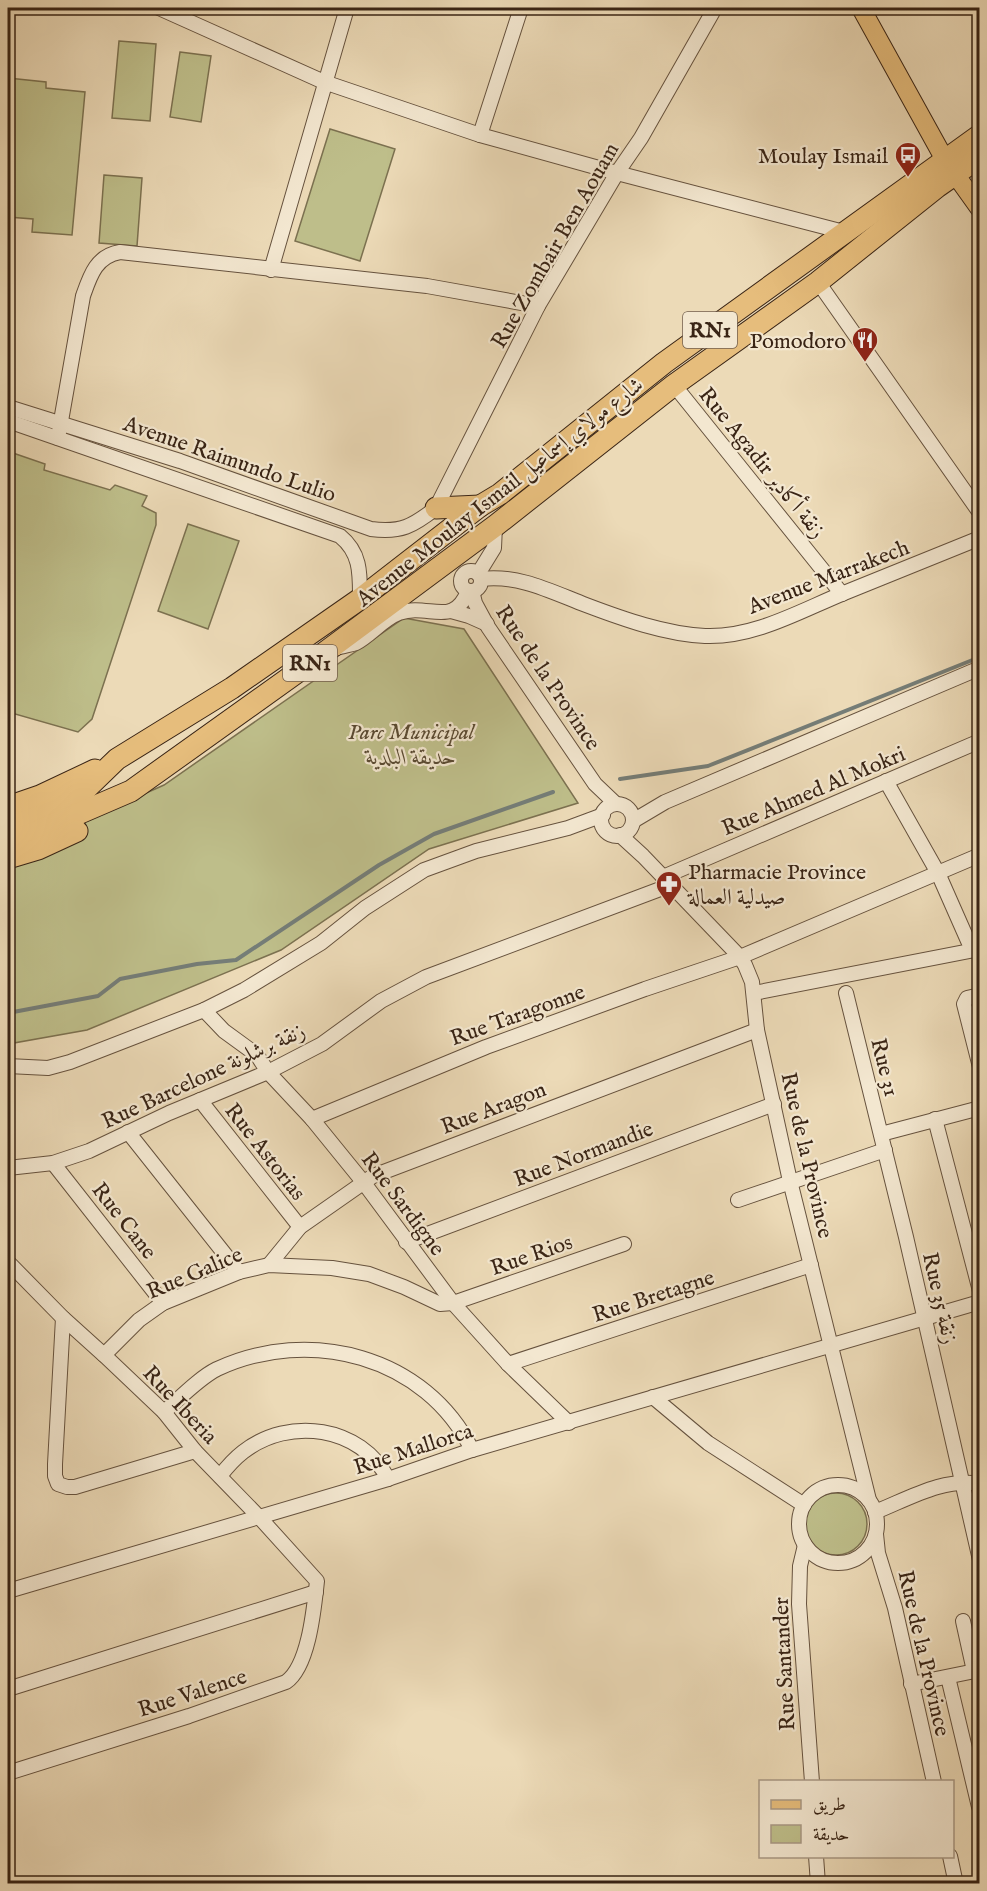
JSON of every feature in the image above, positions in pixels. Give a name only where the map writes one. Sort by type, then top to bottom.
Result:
[{"type":"highway","name":"Avenue Moulay Ismail شارع مولاي إسماعيل","points":[[8,844],[123,796],[327,651],[495,526],[674,385],[818,282],[950,168],[980,135]]},
{"type":"highway","name":"Avenue Moulay Ismail شارع مولاي إسماعيل","points":[[8,828],[40,816],[70,800],[86,789],[117,759],[232,688],[360,598],[480,506],[500,494],[664,363],[844,232],[950,168],[980,157]]},
{"type":"highway","points":[[436,508],[480,506]]},
{"type":"highway","points":[[8,807],[40,796],[117,759]]},
{"type":"highway","points":[[8,858],[38,849],[93,822],[123,796]]},
{"type":"main road","points":[[861,8],[950,168],[980,209]]},
{"type":"street","points":[[159,8],[324,82],[480,135],[844,232]]},
{"type":"street","points":[[271,270],[347,8]]},
{"type":"street","name":"Rue Zombair Ben Aouam","points":[[436,508],[538,306],[652,119],[716,8]]},
{"type":"street","points":[[480,135],[516,9]]},
{"type":"street","points":[[58,438],[83,296],[98,264],[106,256],[120,252],[427,286],[538,306]]},
{"type":"street","points":[[818,282],[980,513]]},
{"type":"street","name":"Rue Agadir زنقة أكادير","points":[[674,385],[842,594]]},
{"type":"street","name":"Avenue Raimundo Lulio","points":[[8,407],[180,461],[371,529],[394,531],[405,528],[436,508]]},
{"type":"street","name":"Avenue Raimundo Lulio","points":[[8,421],[340,536],[349,543],[357,555],[360,598]]},
{"type":"street","points":[[451,611],[458,609],[470,591],[478,588],[479,576],[494,548],[495,526]]},
{"type":"street","name":"Avenue Marrakech","points":[[479,576],[511,578],[647,625],[705,636],[736,633],[771,624],[980,538]]},
{"type":"street","name":"Rue de la Province","points":[[470,591],[487,624],[595,784],[611,813],[611,834],[620,835],[643,856],[740,957],[749,973],[754,993],[757,1030],[790,1181],[872,1506]]},
{"type":"street","points":[[327,651],[355,643],[399,613],[421,610],[451,611],[487,624]]},
{"type":"street","points":[[620,835],[665,802],[980,668]]},
{"type":"street","name":"Rue Ahmed Al Mokri","points":[[667,881],[886,781],[980,741]]},
{"type":"street","points":[[754,993],[976,950],[938,873],[886,781]]},
{"type":"street","points":[[8,1066],[48,1068],[70,1062],[204,1010],[244,990],[321,943],[365,908],[424,870],[494,846],[568,828],[611,813],[665,802]]},
{"type":"street","name":"Rue de la Province","points":[[611,813],[631,812],[632,824],[643,856]]},
{"type":"street","name":"Rue Taragonne","points":[[312,1119],[486,1047],[740,957],[980,855]]},
{"type":"street","name":"Rue Barcelone زنقة برشلونة","points":[[8,1168],[53,1163],[89,1150],[268,1072],[322,1044],[381,1001],[426,977],[667,881]]},
{"type":"street","name":"Rue 31","points":[[846,993],[885,1150]]},
{"type":"street","points":[[980,995],[967,998],[964,1004],[980,1067]]},
{"type":"street","name":"Rue Sardigne","points":[[204,1010],[224,1031],[258,1056],[268,1072],[312,1119],[363,1183],[453,1303],[508,1364],[569,1423]]},
{"type":"street","name":"Rue Aragon","points":[[269,1265],[300,1227],[373,1176],[757,1030]]},
{"type":"street","name":"Rue Astorias","points":[[200,1100],[300,1227]]},
{"type":"street","name":"Rue Normandie","points":[[406,1242],[774,1104]]},
{"type":"street","points":[[881,1134],[980,1108]]},
{"type":"street","points":[[935,1119],[980,1291]]},
{"type":"street","points":[[128,1132],[238,1272]]},
{"type":"street","points":[[738,1200],[885,1150]]},
{"type":"street","name":"Rue 35 زنقة","points":[[885,1150],[980,1560]]},
{"type":"street","name":"Rue Cane","points":[[53,1163],[163,1303]]},
{"type":"street","name":"Rue Rios","points":[[453,1303],[624,1244]]},
{"type":"street","name":"Rue Iberia","points":[[8,1262],[63,1318],[164,1412],[195,1451],[260,1518],[317,1586]]},
{"type":"street","name":"Rue Galice","points":[[104,1355],[139,1320],[163,1303],[238,1272],[269,1265],[332,1268],[369,1274],[440,1304],[453,1303]]},
{"type":"street","name":"Rue Bretagne","points":[[508,1364],[811,1265]]},
{"type":"street","name":"Rue Mallorca","points":[[8,1591],[260,1518],[388,1479],[472,1450],[980,1302]]},
{"type":"street","points":[[63,1318],[55,1464],[58,1484],[75,1487],[195,1451]]},
{"type":"street","points":[[164,1412],[215,1370],[249,1358],[309,1349],[347,1353],[392,1370],[427,1393],[450,1416],[465,1435],[472,1450]]},
{"type":"street","points":[[653,1397],[708,1443],[804,1505]]},
{"type":"street","points":[[220,1476],[243,1452],[257,1443],[280,1435],[306,1431],[328,1432],[348,1439],[368,1452],[388,1479]]},
{"type":"street","points":[[872,1506],[962,1482],[980,1484]]},
{"type":"street","points":[[841,1485],[852,1487],[861,1493],[872,1506],[877,1523],[876,1534],[865,1553],[855,1559],[844,1563],[822,1560],[805,1545],[799,1525],[800,1515],[811,1496],[820,1490],[841,1485]]},
{"type":"street","name":"Rue de la Province","points":[[876,1534],[878,1553],[895,1608],[934,1780]]},
{"type":"street","name":"Rue Santander","points":[[805,1545],[800,1566],[799,1604],[812,1780]]},
{"type":"street","points":[[8,1689],[317,1586]]},
{"type":"street","name":"Rue Valence","points":[[8,1773],[189,1716],[286,1682],[295,1673],[305,1648],[317,1586]]},
{"type":"street","points":[[911,1684],[977,1670],[963,1621]]},
{"type":"street","points":[[948,1677],[979,1807]]},
{"type":"street","points":[[816,1858],[818,1884]]},
{"type":"street","points":[[950,1858],[956,1884]]},
{"type":"green space","points":[[119,41],[156,44],[150,121],[112,118]]},
{"type":"green space","points":[[180,52],[211,56],[201,122],[170,117]]},
{"type":"green space","points":[[8,78],[46,82],[46,88],[85,92],[72,235],[32,232],[33,219],[8,217]]},
{"type":"green space","points":[[330,129],[395,149],[360,261],[295,241]]},
{"type":"green space","points":[[104,175],[142,178],[137,246],[99,243]]},
{"type":"green space","points":[[13,453],[45,464],[44,470],[110,490],[115,485],[147,496],[142,506],[156,513],[156,525],[92,719],[78,732],[8,712],[8,458],[13,458]]},
{"type":"green space","points":[[188,524],[239,541],[208,629],[158,611]]},
{"type":"green space","name":"Parc Municipal حديقة البلدية","points":[[404,618],[464,629],[578,803],[429,849],[281,950],[87,1030],[8,1044],[8,851],[52,835],[164,785]]},
{"type":"green space","points":[[830,1493],[842,1493],[858,1502],[865,1512],[867,1524],[865,1536],[858,1546],[842,1555],[830,1555],[819,1550],[810,1541],[805,1530],[805,1518],[810,1507],[819,1498]]},
{"type":"waterway","points":[[620,779],[708,766],[980,657]]},
{"type":"waterway","points":[[8,1013],[98,996],[120,979],[197,964],[236,960],[379,865],[434,834],[553,792]]},
{"type":"place","name":"Moulay Ismail","points":[[908,178]]},
{"type":"place","name":"Pomodoro","points":[[865,363]]},
{"type":"place","name":"Pharmacie Province صيدلية العمالة","points":[[669,907]]}]
